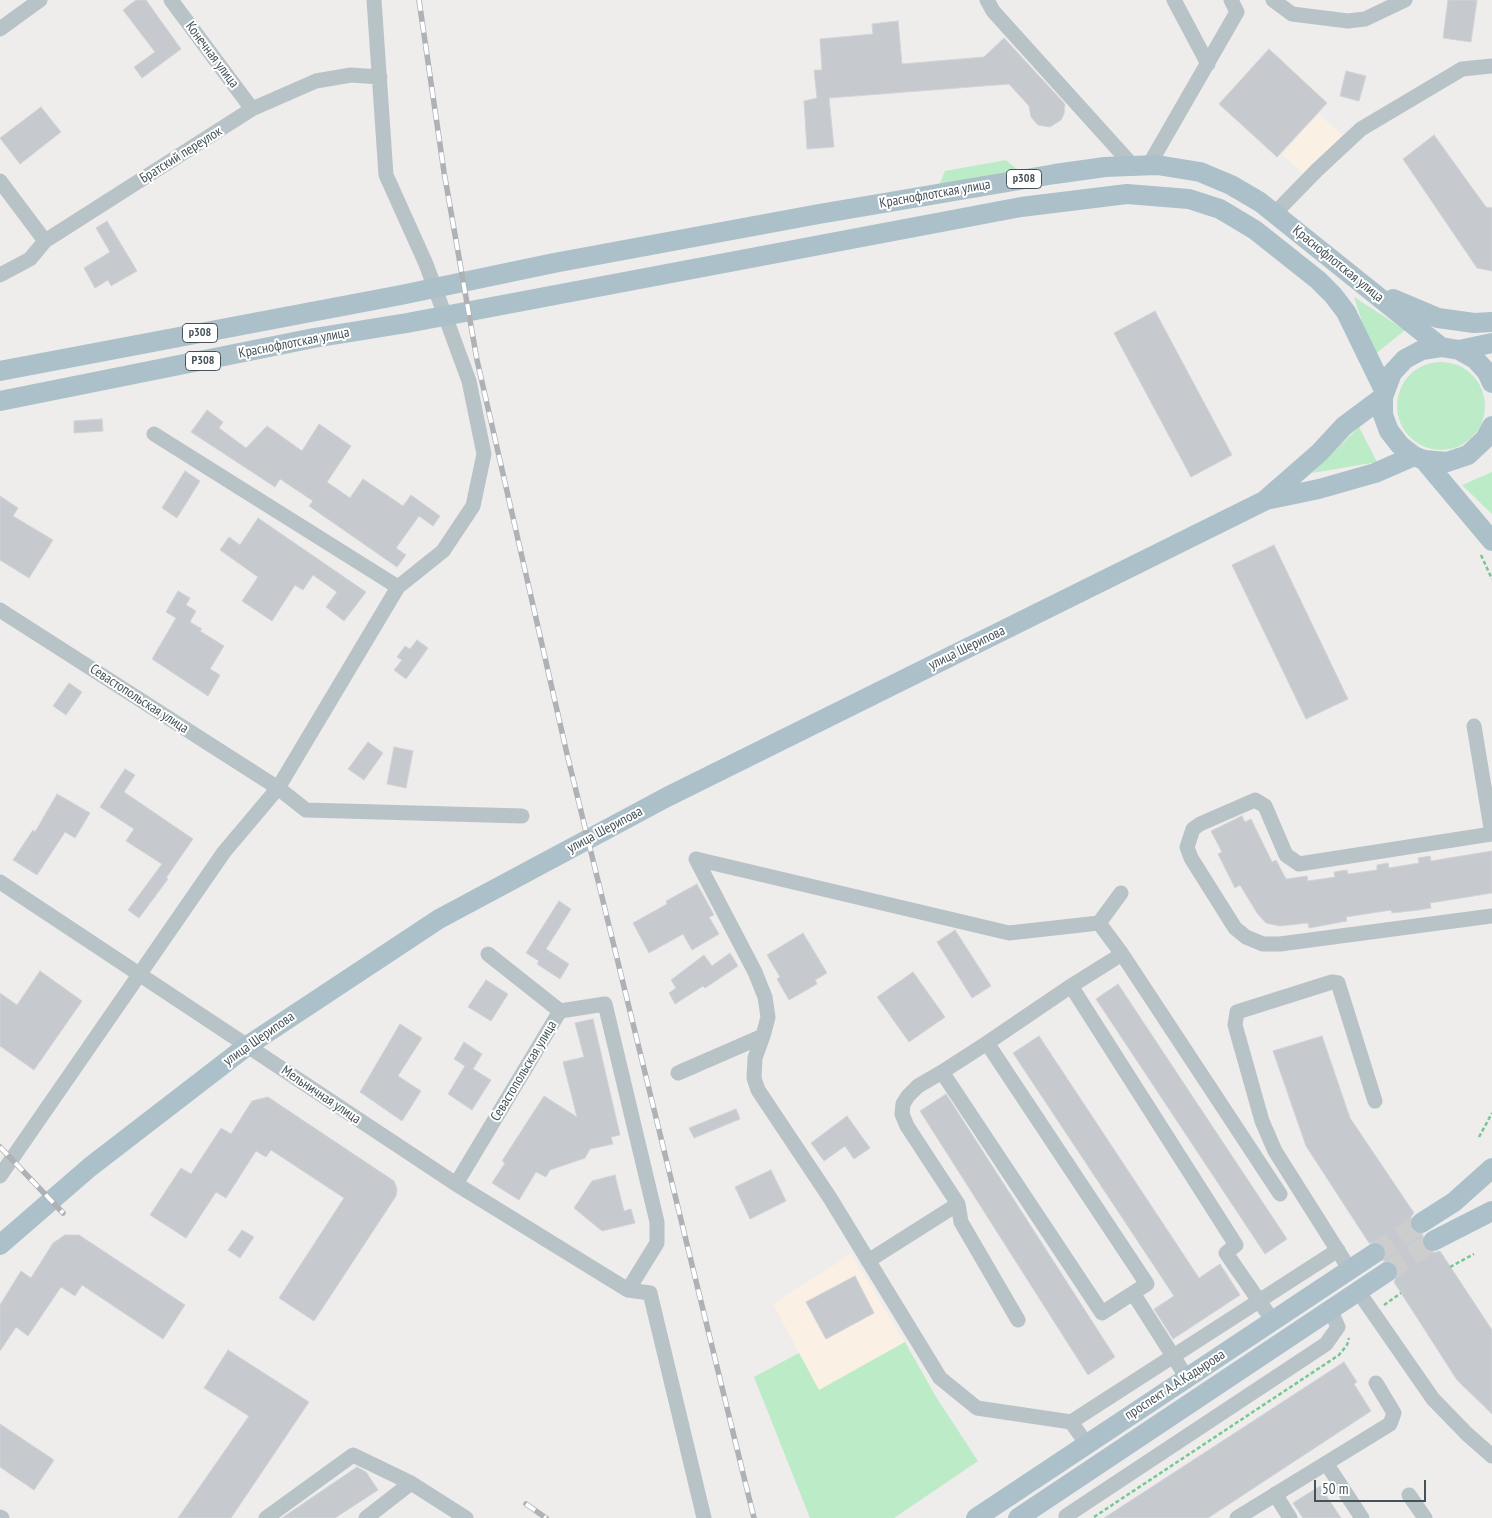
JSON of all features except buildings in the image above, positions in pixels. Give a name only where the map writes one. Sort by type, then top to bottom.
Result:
[{"type":"main road","name":"Краснофлотская улица","points":[[0,371],[401,295],[554,263],[1055,174],[1141,165],[1200,172],[1231,185],[1275,213],[1450,349],[1475,359],[1487,372],[1492,383]]},
{"type":"main road","name":"Краснофлотская улица","points":[[0,400],[314,338],[407,323],[1021,207],[1127,194],[1189,199],[1220,209],[1255,230],[1318,280],[1346,312],[1384,394]]},
{"type":"main road","points":[[1355,277],[1409,307],[1438,318],[1474,323],[1492,322]]},
{"type":"main road","points":[[1492,343],[1450,349],[1422,350],[1405,359],[1392,373],[1384,394],[1383,415],[1389,431],[1400,446],[1419,458],[1492,541]]},
{"type":"main road","points":[[1264,500],[1319,453],[1344,426],[1384,394]]},
{"type":"main road","points":[[1264,500],[1319,489],[1419,458],[1447,462],[1468,454],[1486,439],[1492,426]]},
{"type":"main road","name":"улица Шерипова","points":[[0,1245],[83,1172],[247,1046],[440,919],[658,801],[1264,500]]},
{"type":"main road","points":[[1454,1202],[1492,1158]]},
{"type":"main road","points":[[1421,1223],[1454,1202],[1492,1168]]},
{"type":"main road","points":[[1492,1211],[1433,1241],[1479,1226],[1492,1225]]},
{"type":"main road","name":"проспект А.А.Кадырова","points":[[976,1518],[1086,1443],[1375,1253]]},
{"type":"main road","name":"проспект А.А.Кадырова","points":[[1018,1518],[1387,1272]]},
{"type":"street","points":[[0,29],[40,0]]},
{"type":"street","name":"Конечная улица","points":[[170,0],[252,109]]},
{"type":"street","points":[[0,1176],[224,852],[278,788],[398,587],[443,550],[473,506],[484,454],[468,381],[426,264],[386,174],[374,0]]},
{"type":"street","points":[[987,0],[994,12],[1141,165],[1208,64],[1237,12],[1231,0]]},
{"type":"street","points":[[1174,0],[1208,64]]},
{"type":"street","points":[[1273,0],[1292,14],[1348,21],[1365,19],[1405,0]]},
{"type":"street","points":[[1275,213],[1316,170],[1361,129],[1462,69],[1492,66]]},
{"type":"street","name":"Братский переулок","points":[[0,275],[30,259],[45,241],[252,109],[316,81],[351,75],[380,77]]},
{"type":"street","points":[[0,181],[45,241]]},
{"type":"street","points":[[154,434],[398,587]]},
{"type":"street","name":"Севастопольская улица","points":[[0,610],[278,788]]},
{"type":"street","points":[[1474,726],[1492,834],[1299,864],[1286,855],[1265,806],[1255,800],[1200,824],[1193,829],[1187,847],[1191,858],[1235,928],[1246,937],[1263,944],[1280,944],[1492,916]]},
{"type":"street","points":[[278,788],[306,810],[522,816]]},
{"type":"street","points":[[1121,893],[1099,924],[1009,933],[696,859],[755,972],[765,998],[768,1017],[755,1058],[754,1078],[758,1090],[830,1198],[940,1378],[976,1408],[1071,1422],[1338,1250]]},
{"type":"street","name":"Мельничная улица","points":[[0,882],[456,1184],[628,1290],[650,1293],[704,1518]]},
{"type":"street","points":[[1099,924],[1122,954],[1280,1194]]},
{"type":"street","name":"Севастопольская улица","points":[[456,1184],[560,1011],[488,954]]},
{"type":"street","points":[[1018,1320],[961,1222],[958,1204],[907,1126],[902,1114],[903,1104],[918,1086],[1122,954]]},
{"type":"street","points":[[1350,1270],[1275,1151],[1262,1121],[1235,1025],[1235,1015],[1237,1012],[1332,982],[1338,983],[1375,1101]]},
{"type":"street","points":[[1071,986],[1236,1245],[1226,1253],[1274,1321]]},
{"type":"street","points":[[560,1011],[605,1004],[658,1222],[657,1243],[628,1290]]},
{"type":"street","points":[[678,1073],[763,1036]]},
{"type":"street","points":[[942,1072],[1102,1313],[1147,1284],[987,1043]]},
{"type":"street","points":[[868,1261],[958,1204]]},
{"type":"street","points":[[1358,1291],[1433,1399],[1467,1434],[1492,1456]]},
{"type":"street","points":[[1133,1293],[1187,1378]]},
{"type":"street","points":[[1050,1497],[1067,1517],[1326,1344],[1338,1327],[1330,1309]]},
{"type":"street","points":[[1246,1516],[1275,1494],[1390,1424],[1394,1414],[1376,1382]]},
{"type":"street","points":[[1071,1422],[1086,1443]]},
{"type":"street","points":[[266,1518],[353,1455],[411,1483],[466,1518]]},
{"type":"street","points":[[1326,1463],[1362,1518]]},
{"type":"street","points":[[366,1518],[411,1483]]},
{"type":"street","points":[[1275,1494],[1290,1518]]},
{"type":"street","points":[[1409,1495],[1425,1518]]},
{"type":"path","points":[[1479,1137],[1492,1113]]},
{"type":"path","points":[[1450,1267],[1474,1254]]},
{"type":"shaded area","points":[[1319,114],[1342,135],[1306,176],[1282,154]]},
{"type":"shaded area","points":[[851,1254],[905,1342],[819,1390],[773,1304]]},
{"type":"green space","points":[[1006,160],[1020,172],[938,188],[945,171]]},
{"type":"green space","points":[[1354,297],[1405,330],[1373,356]]},
{"type":"green space","points":[[1441,362],[1458,366],[1472,375],[1481,389],[1485,406],[1481,423],[1472,437],[1458,446],[1441,450],[1424,446],[1410,437],[1401,423],[1397,406],[1401,389],[1410,375],[1424,366]]},
{"type":"green space","points":[[1359,427],[1377,462],[1312,473]]},
{"type":"green space","points":[[1492,472],[1492,514],[1462,485]]},
{"type":"green space","points":[[905,1342],[936,1397],[978,1461],[894,1518],[810,1518],[754,1377],[799,1353],[819,1390]]},
{"type":"tunnel","points":[[1375,1253],[1421,1223]]},
{"type":"tunnel","points":[[1387,1272],[1433,1241]]},
{"type":"railway","points":[[419,0],[444,172],[477,360],[567,754],[754,1518]]},
{"type":"railway","points":[[0,1147],[63,1213]]},
{"type":"railway","points":[[526,1504],[546,1518]]}]
